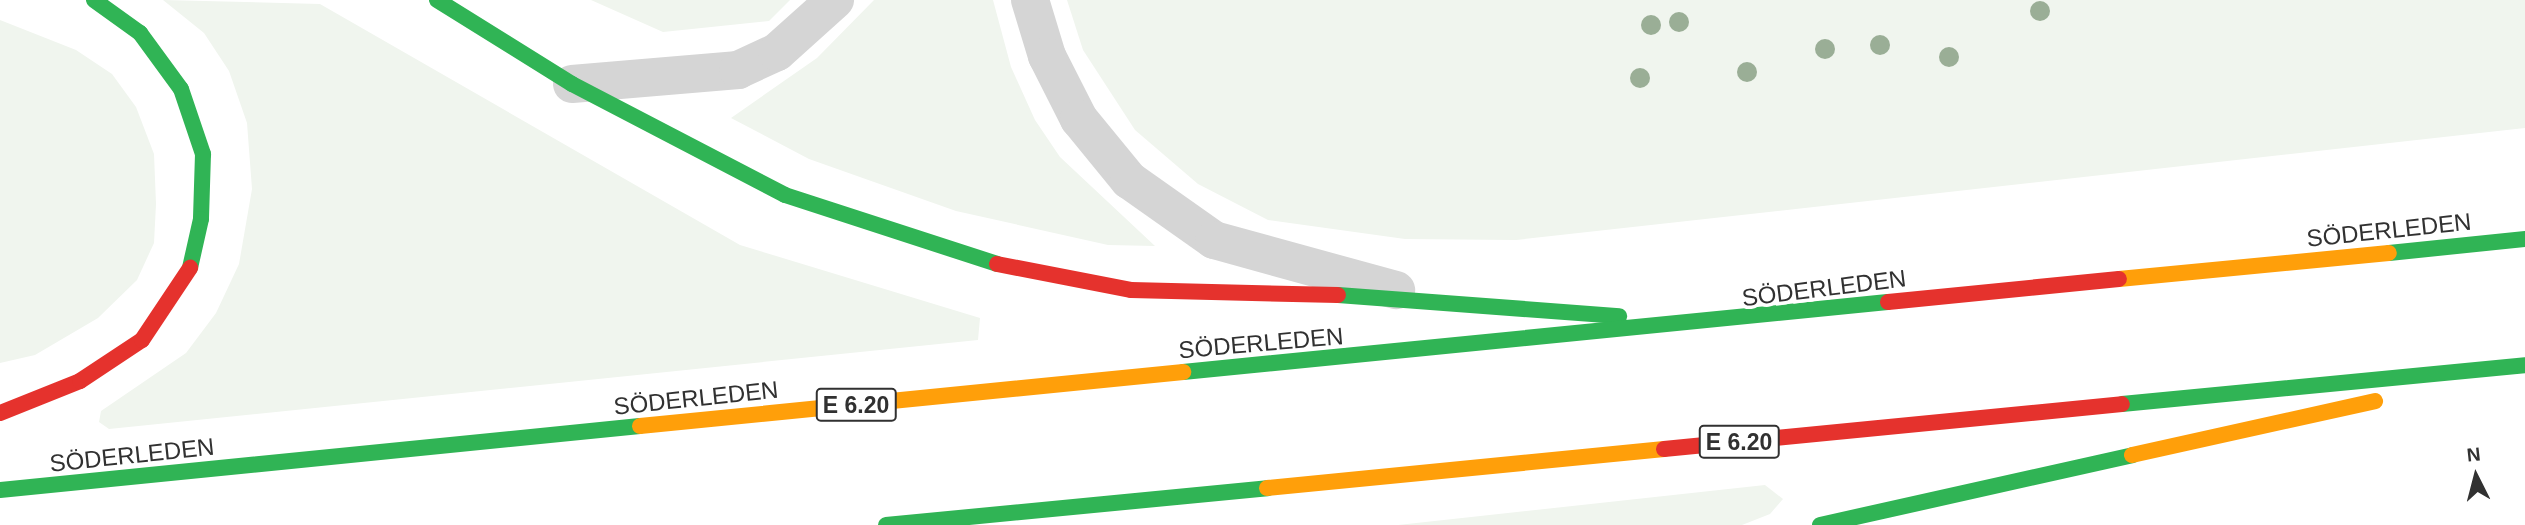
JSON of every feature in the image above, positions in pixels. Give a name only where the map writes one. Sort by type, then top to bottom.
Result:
[{"type":"highway","points":[[0,413],[80,381],[142,340],[190,268],[201,219],[203,154],[181,89],[140,33],[94,0]]},
{"type":"highway","points":[[437,0],[572,84],[785,195],[979,260],[1131,290],[1421,297],[1712,324]]},
{"type":"highway","name":"SÖDERLEDEN","points":[[0,491],[1712,324],[2525,239]]},
{"type":"highway","points":[[1820,525],[2525,366]]},
{"type":"highway","name":"E 6.20","points":[[886,525],[2525,366]]},
{"type":"street","points":[[572,84],[738,70],[777,52],[835,0]]},
{"type":"street","points":[[1030,0],[1047,56],[1079,118],[1129,180],[1214,240],[1421,297]]},
{"type":"shaded area","points":[[163,0],[320,4],[740,245],[980,318],[978,340],[109,429],[99,422],[101,411],[186,353],[216,313],[239,264],[252,189],[247,123],[229,71],[204,33]]},
{"type":"shaded area","points":[[591,0],[790,0],[769,21],[663,32]]},
{"type":"shaded area","points":[[874,0],[993,0],[1011,67],[1035,120],[1060,157],[1155,246],[1108,245],[956,211],[809,159],[731,118],[817,58]]},
{"type":"shaded area","points":[[1067,0],[2525,0],[2525,128],[1516,240],[1405,239],[1268,220],[1198,184],[1135,130],[1083,50]]},
{"type":"shaded area","points":[[0,20],[76,50],[112,74],[136,107],[154,154],[156,204],[154,243],[137,280],[98,318],[35,355],[0,363]]},
{"type":"shaded area","points":[[1765,485],[1783,499],[1770,514],[1742,525],[1398,525]]},
{"type":"traffic: fast","points":[[94,0],[140,33],[181,89],[203,154],[201,219],[190,268]]},
{"type":"traffic: fast","points":[[437,0],[572,84],[785,195],[997,264]]},
{"type":"traffic: fast","points":[[2389,253],[2525,239]]},
{"type":"traffic: fast","points":[[1338,295],[1619,316]]},
{"type":"traffic: fast","points":[[1183,372],[1888,302]]},
{"type":"traffic: fast","points":[[2122,404],[2525,365]]},
{"type":"traffic: fast","points":[[0,490],[640,426]]},
{"type":"traffic: fast","points":[[1820,525],[2132,455]]},
{"type":"traffic: fast","points":[[886,525],[1267,488]]},
{"type":"traffic: slow","points":[[2119,279],[2389,253]]},
{"type":"traffic: slow","points":[[640,426],[1183,372]]},
{"type":"traffic: slow","points":[[2132,455],[2375,401]]},
{"type":"traffic: slow","points":[[1267,488],[1664,449]]},
{"type":"traffic: jam","points":[[997,264],[1131,290],[1338,295]]},
{"type":"traffic: jam","points":[[0,413],[80,381],[142,340],[190,268]]},
{"type":"traffic: jam","points":[[1888,302],[2119,279]]},
{"type":"traffic: jam","points":[[1664,449],[2122,404]]}]
